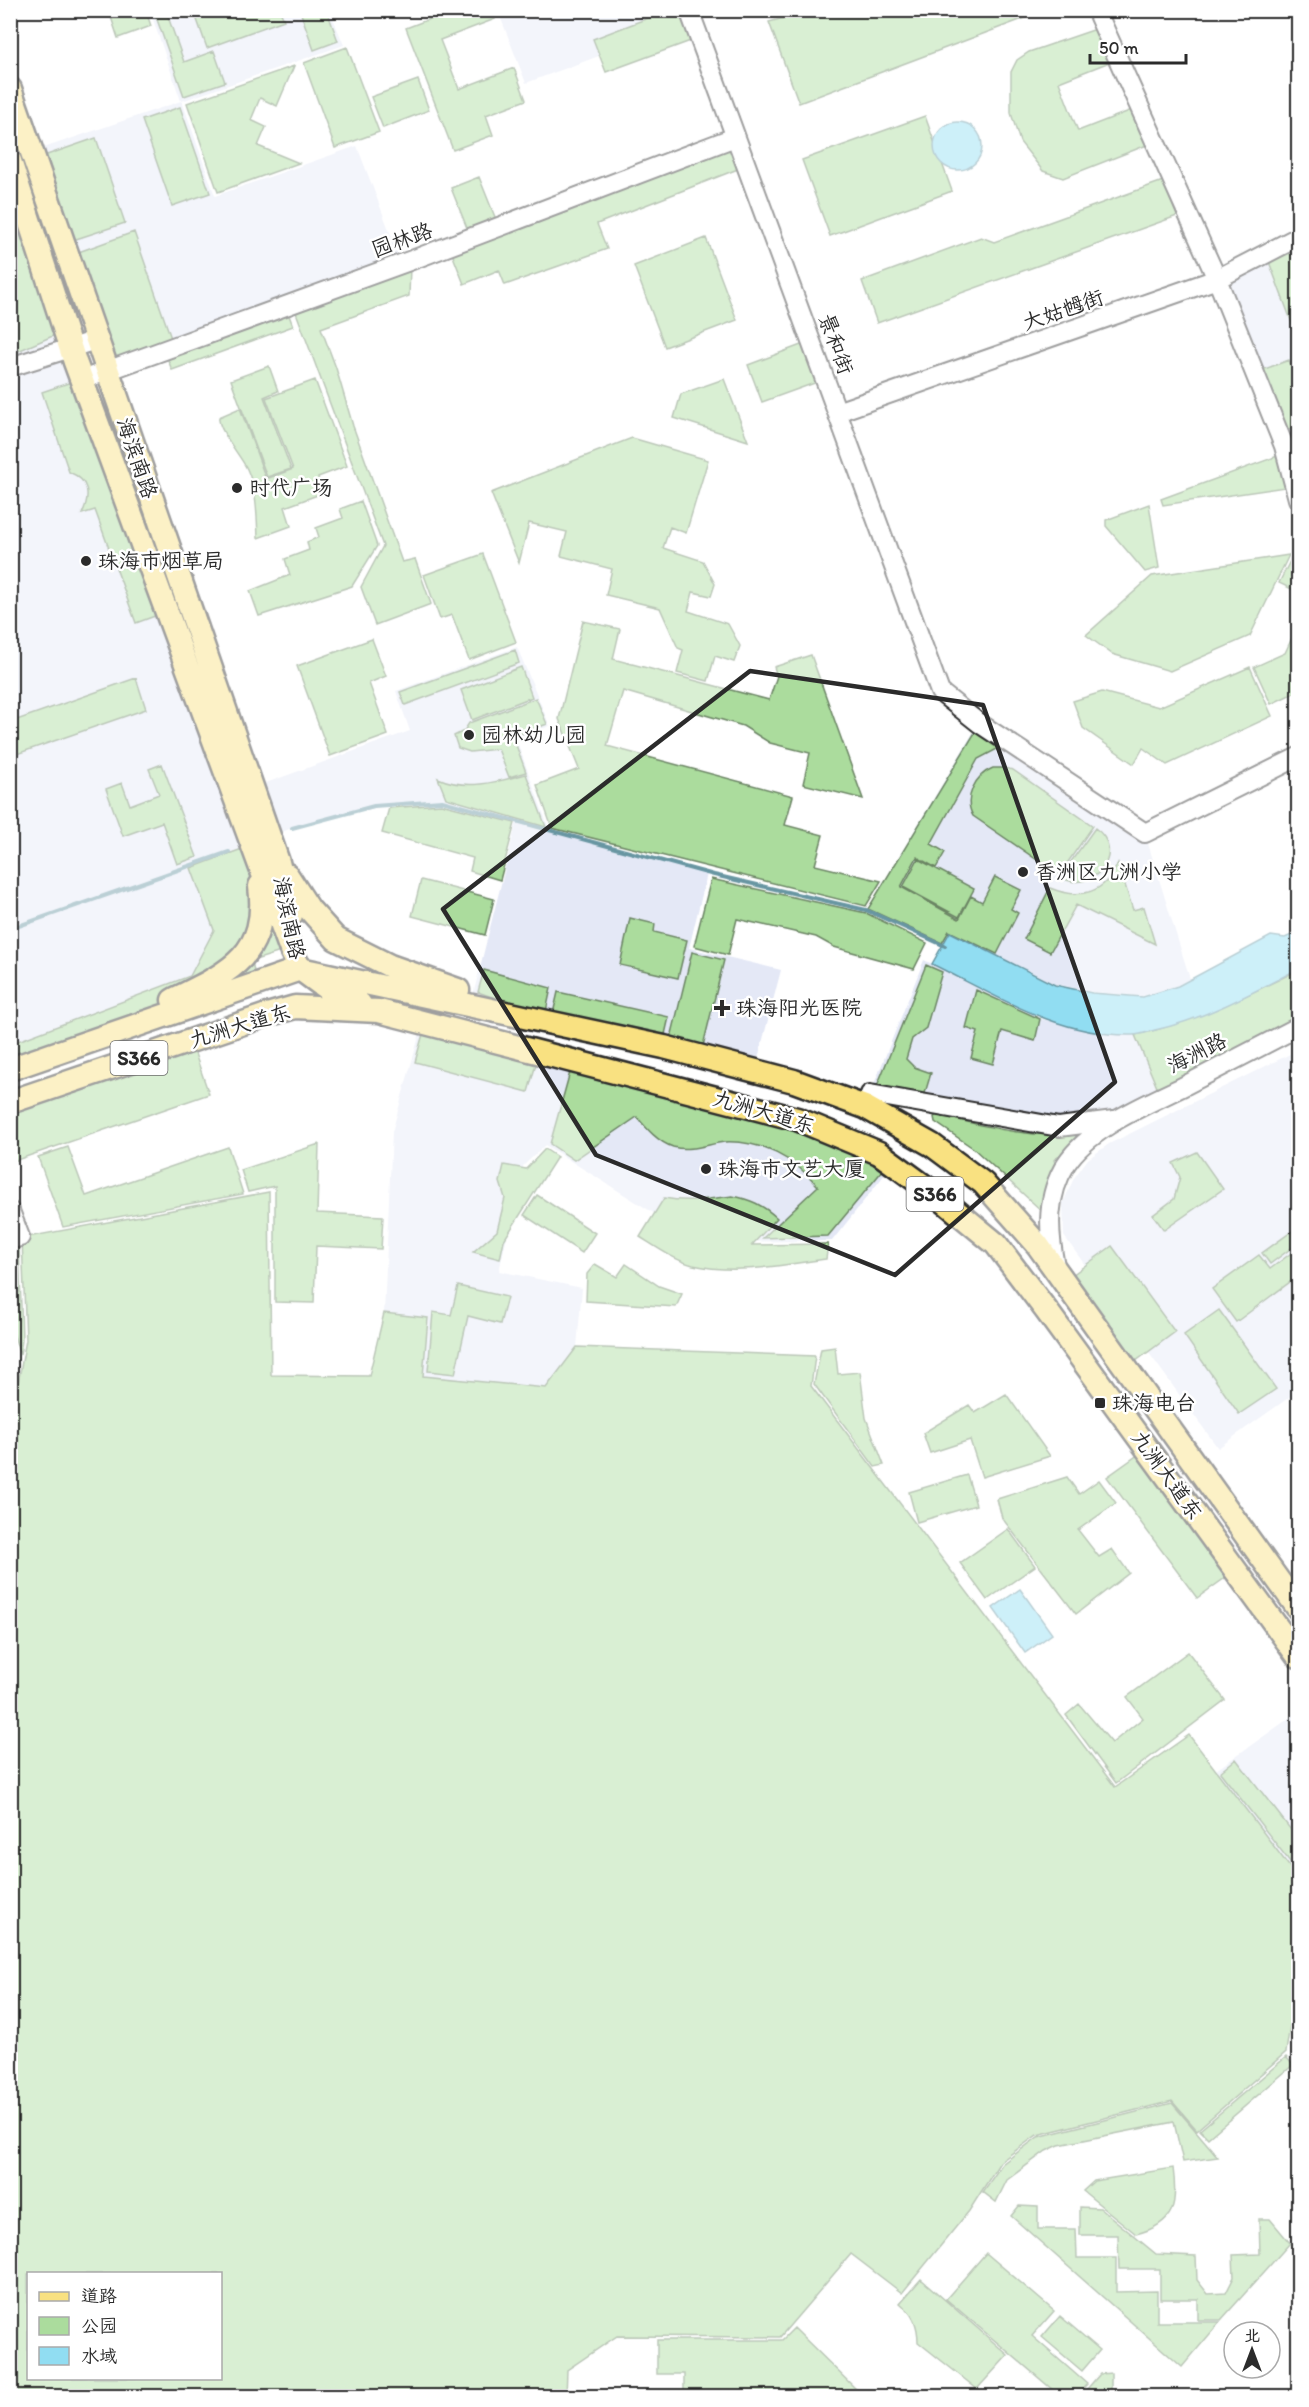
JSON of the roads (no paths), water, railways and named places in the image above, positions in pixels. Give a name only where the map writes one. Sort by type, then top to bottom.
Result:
[{"type":"main road","name":"海滨南路","points":[[10,89],[107,371],[267,860],[300,969]]},
{"type":"main road","name":"海滨南路","points":[[10,161],[82,380],[267,860]]},
{"type":"main road","points":[[267,860],[336,939],[390,966],[547,1022]]},
{"type":"main road","points":[[88,1042],[196,988],[233,967],[247,954],[259,930],[267,860]]},
{"type":"main road","points":[[267,1015],[287,992],[300,969],[334,994],[379,1011]]},
{"type":"main road","name":"九洲大道东","points":[[10,1069],[300,969],[664,1047],[794,1081],[865,1107],[932,1145],[983,1183],[1056,1268],[1299,1608]]},
{"type":"main road","name":"九洲大道东","points":[[10,1102],[295,1007],[379,1011],[797,1119],[879,1153],[939,1197],[996,1244],[1299,1656]]},
{"type":"street","name":"景和街","points":[[688,10],[940,692],[979,723],[1145,834],[1299,757]]},
{"type":"street","points":[[1096,10],[1217,279],[1284,446],[1299,499]]},
{"type":"street","name":"园林路","points":[[82,380],[412,260],[735,137]]},
{"type":"street","name":"大姑乸街","points":[[837,412],[1217,279],[1299,237]]},
{"type":"street","points":[[10,367],[96,340]]},
{"type":"street","name":"海洲路","points":[[1116,1120],[1299,1027]]},
{"type":"street","points":[[870,1094],[1059,1127],[1116,1120]]},
{"type":"street","points":[[1056,1268],[1049,1236],[1049,1217],[1057,1183],[1066,1164],[1079,1148],[1116,1120]]},
{"type":"street","points":[[10,1211],[20,1236],[10,1240]]},
{"type":"water","points":[[958,122],[975,129],[982,146],[975,163],[958,170],[941,163],[934,146],[941,129]]},
{"type":"water","points":[[950,932],[1055,985],[1092,993],[1143,997],[1178,986],[1271,936],[1285,938],[1298,932],[1298,969],[1229,1004],[1193,1019],[1133,1035],[1106,1034],[1054,1022],[1029,1012],[932,964]]},
{"type":"water","points":[[1020,1589],[1052,1634],[1025,1653],[993,1608]]},
{"type":"waterway","points":[[292,828],[374,806],[442,801],[714,875],[866,910],[945,946]]},
{"type":"waterway","points":[[10,929],[229,852]]},
{"type":"place","name":"时代广场","points":[[237,488]]},
{"type":"place","name":"珠海市烟草局","points":[[86,561]]},
{"type":"place","name":"园林幼儿园","points":[[469,735]]},
{"type":"place","name":"香洲区九洲小学","points":[[1023,872]]},
{"type":"place","name":"珠海阳光医院","points":[[722,1008]]},
{"type":"place","name":"珠海市文艺大厦","points":[[706,1169]]},
{"type":"place","name":"珠海电台","points":[[1100,1403]]}]
